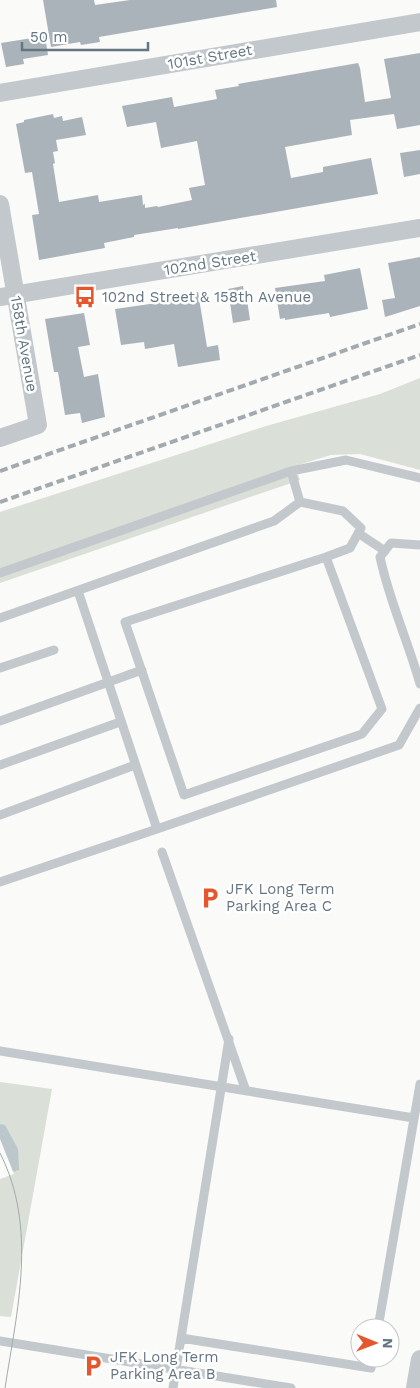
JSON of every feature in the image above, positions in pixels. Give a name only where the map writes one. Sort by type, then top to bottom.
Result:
[{"type":"street","name":"101st Street","points":[[0,93],[420,22]]},
{"type":"street","name":"158th Avenue","points":[[0,204],[8,296],[38,424],[0,438]]},
{"type":"street","name":"102nd Street","points":[[8,296],[420,228]]},
{"type":"street","points":[[415,1388],[420,1359]]},
{"type":"lane","points":[[0,572],[291,471],[346,460],[420,478]]},
{"type":"lane","points":[[291,471],[300,502]]},
{"type":"lane","points":[[0,618],[274,521],[300,502],[343,511],[361,528],[350,548],[125,622],[184,795],[362,734],[382,709],[326,557]]},
{"type":"lane","points":[[358,533],[385,551]]},
{"type":"lane","points":[[420,545],[391,543],[380,557],[384,580],[399,618],[420,684]]},
{"type":"lane","points":[[78,591],[157,829]]},
{"type":"lane","points":[[0,668],[54,650]]},
{"type":"lane","points":[[0,722],[142,670]]},
{"type":"lane","points":[[0,882],[400,745],[420,708]]},
{"type":"lane","points":[[0,765],[120,722]]},
{"type":"lane","points":[[0,815],[135,765]]},
{"type":"lane","points":[[162,852],[246,1091]]},
{"type":"lane","points":[[173,1388],[229,1039]]},
{"type":"lane","points":[[0,1051],[414,1118]]},
{"type":"lane","points":[[380,1318],[420,1084]]},
{"type":"lane","points":[[181,1338],[350,1365]]},
{"type":"lane","points":[[0,1340],[291,1388]]},
{"type":"shaded area","points":[[420,378],[420,470],[360,454],[331,455],[295,466],[300,480],[0,583],[0,512],[266,426],[380,394]]},
{"type":"shaded area","points":[[0,1082],[52,1089],[11,1317],[0,1316],[0,1176],[18,1170],[5,1126],[0,1124]]},
{"type":"shaded area","points":[[0,1124],[5,1125],[18,1149],[19,1170],[0,1176]]},
{"type":"pier","points":[[0,1139],[14,1174],[0,1179]]},
{"type":"building","points":[[43,0],[94,0],[95,5],[130,0],[276,0],[277,7],[99,37],[100,42],[81,45],[80,42],[51,47]]},
{"type":"building","points":[[45,36],[48,55],[23,59],[24,64],[6,67],[1,43]]},
{"type":"building","points":[[420,53],[420,125],[397,129],[394,114],[350,120],[352,135],[285,147],[291,178],[323,172],[323,167],[371,158],[378,194],[134,235],[134,237],[104,243],[105,248],[39,260],[32,215],[39,214],[32,172],[25,173],[16,124],[24,122],[24,120],[53,114],[54,118],[62,116],[63,121],[82,117],[86,135],[56,140],[58,151],[53,152],[55,163],[53,164],[59,202],[98,195],[99,202],[142,195],[145,208],[158,207],[192,200],[189,188],[205,185],[197,141],[161,148],[156,122],[127,127],[122,106],[172,97],[174,107],[217,99],[215,90],[239,86],[238,84],[358,63],[365,102],[391,98],[384,59]]},
{"type":"building","points":[[420,150],[420,174],[404,177],[400,153]]},
{"type":"building","points":[[420,257],[420,306],[385,317],[382,300],[395,298],[388,263]]},
{"type":"building","points":[[360,268],[368,309],[330,317],[329,313],[285,320],[285,318],[280,319],[275,288],[325,281],[324,275]]},
{"type":"building","points":[[243,286],[244,293],[246,293],[250,320],[233,323],[228,289]]},
{"type":"building","points":[[198,292],[207,347],[218,345],[220,360],[178,367],[174,344],[145,349],[144,342],[121,345],[115,309],[157,303],[157,301]]},
{"type":"building","points":[[84,313],[90,345],[78,347],[84,377],[98,374],[105,417],[82,423],[80,413],[65,415],[58,372],[54,372],[45,319]]},
{"type":"tram line","points":[[0,1153],[12,1181],[18,1210],[21,1240],[19,1299],[5,1388]]},
{"type":"railway","points":[[0,471],[420,324]]},
{"type":"railway","points":[[0,502],[420,355]]},
{"type":"place","name":"102nd Street & 158th Avenue","points":[[85,297]]},
{"type":"place","name":"JFK Long Term Parking Area C","points":[[210,898]]},
{"type":"place","name":"JFK Long Term Parking Area B","points":[[93,1366]]}]
